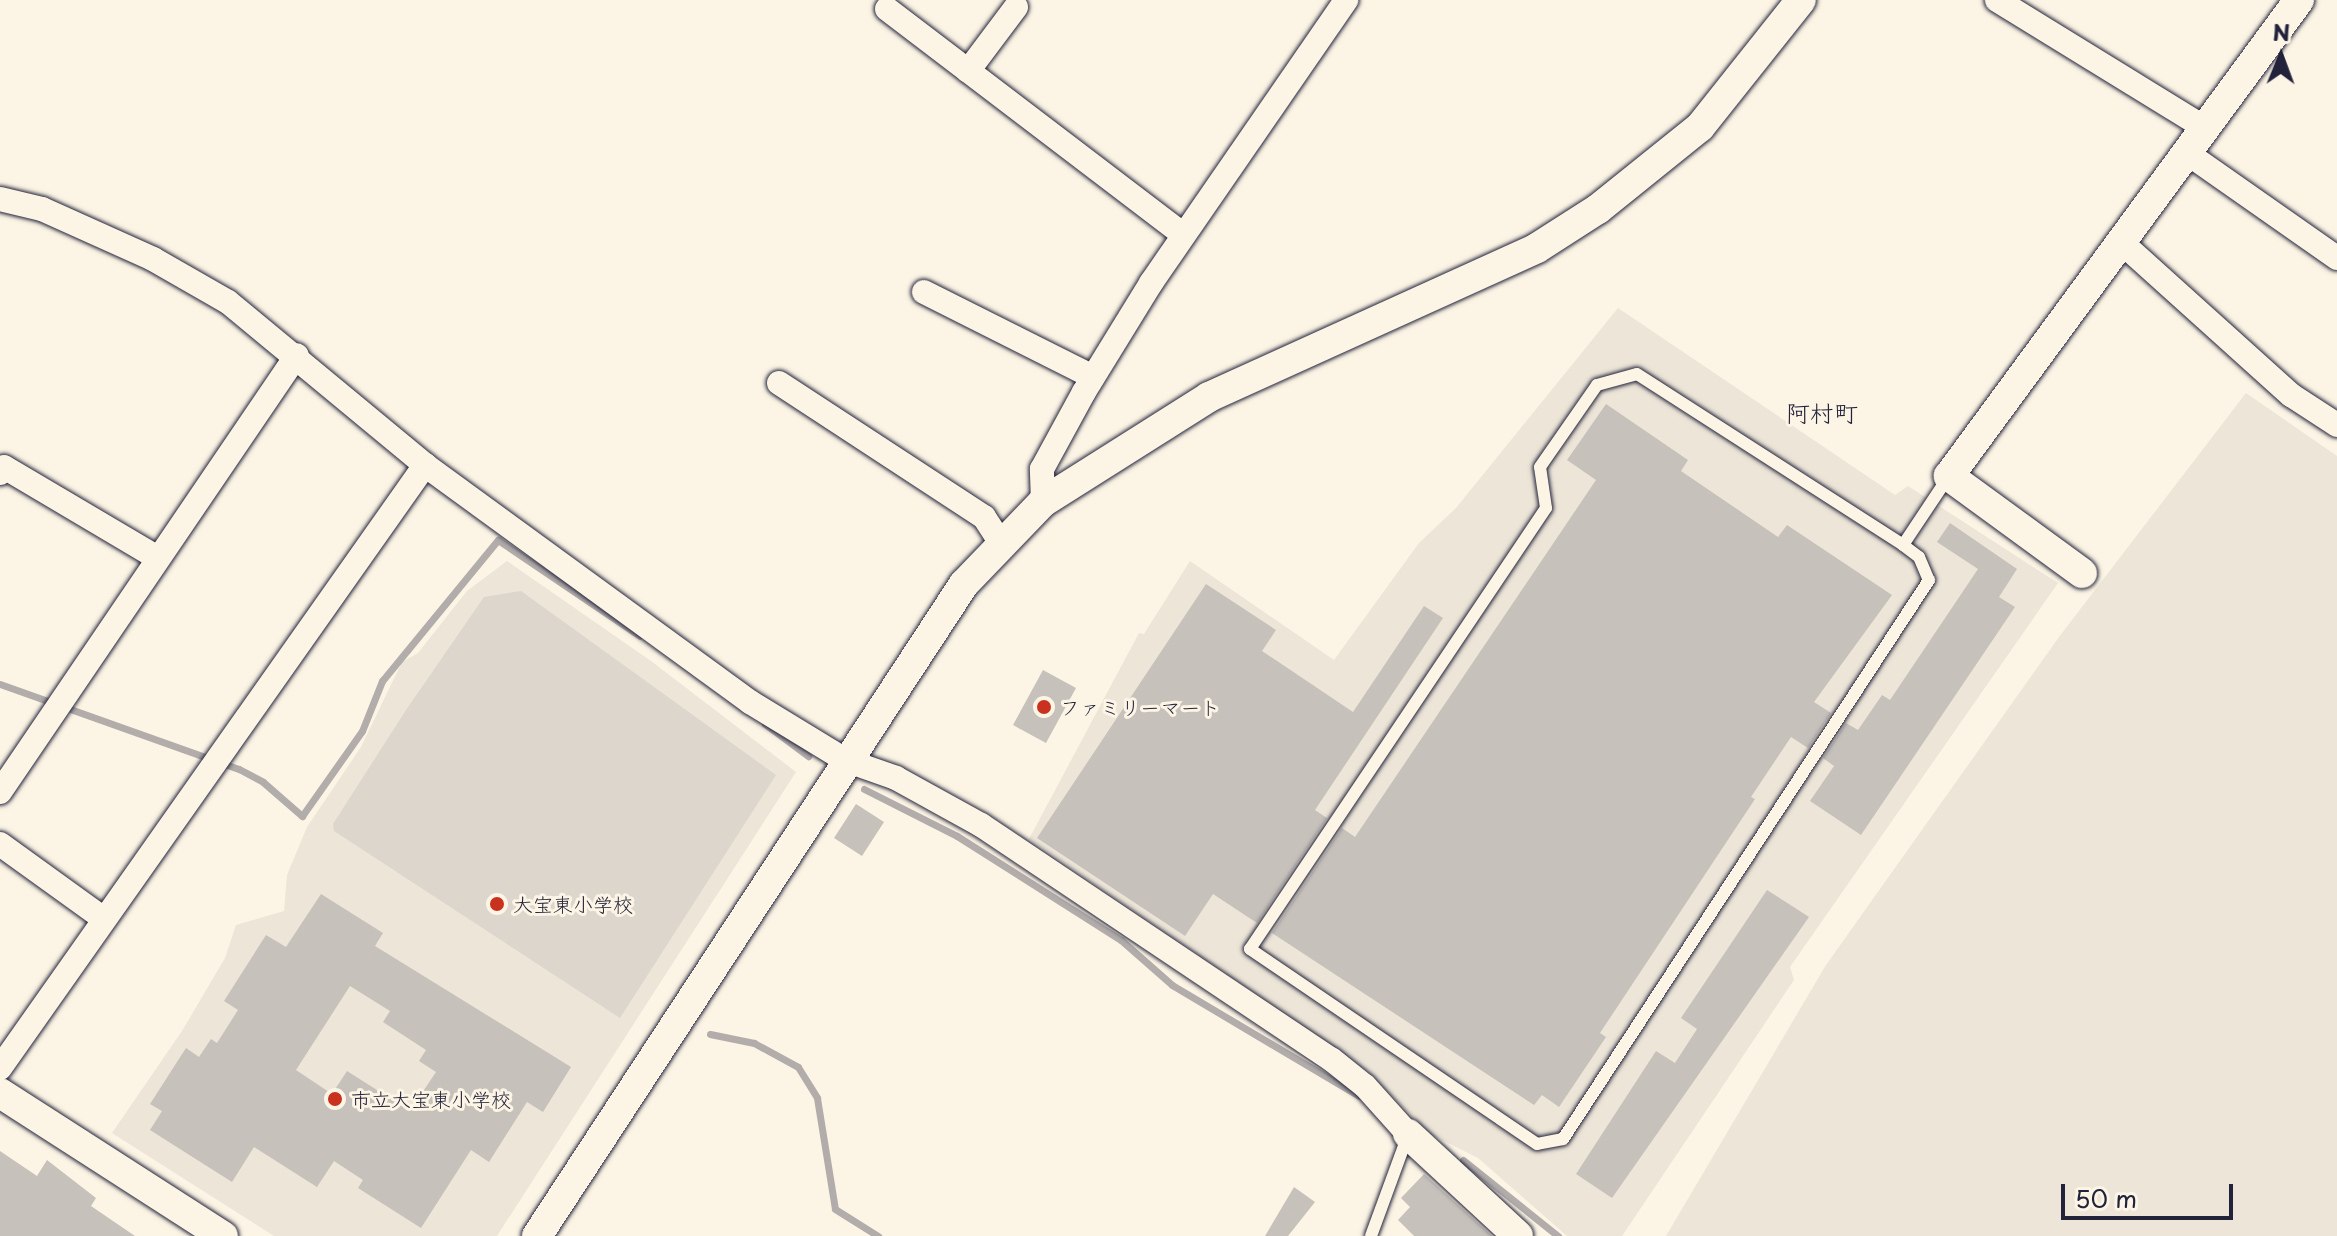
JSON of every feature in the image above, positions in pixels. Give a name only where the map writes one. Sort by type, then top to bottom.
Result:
[{"type":"street","points":[[1043,502],[1042,469],[1093,377],[1184,235],[1346,0]]},
{"type":"street","points":[[537,1236],[845,760],[964,584],[1043,502],[1209,397],[1537,248],[1598,209],[1700,127],[1801,0]]},
{"type":"street","points":[[1997,0],[2205,128]]},
{"type":"street","points":[[2082,573],[1949,476],[2299,0]]},
{"type":"street","points":[[968,71],[1016,7]]},
{"type":"street","points":[[887,9],[1184,235]]},
{"type":"street","points":[[2187,153],[2337,258]]},
{"type":"street","points":[[0,199],[42,209],[153,259],[228,302],[297,355],[425,465],[750,702],[845,760],[896,778],[981,825],[1331,1059],[1365,1086],[1408,1134],[1518,1236]]},
{"type":"street","points":[[2121,242],[2291,395],[2337,425]]},
{"type":"street","points":[[924,292],[1093,377]]},
{"type":"street","points":[[0,792],[156,557],[297,355]]},
{"type":"street","points":[[779,383],[984,517],[1002,545]]},
{"type":"street","points":[[0,1068],[425,465]]},
{"type":"street","points":[[0,473],[4,467],[156,557]]},
{"type":"street","points":[[0,844],[104,919]]},
{"type":"street","points":[[0,1093],[223,1236]]},
{"type":"lane","points":[[1637,374],[1903,545],[1919,557],[1929,580],[1563,1139],[1537,1144],[1250,949],[1546,508],[1540,467],[1597,385],[1637,374]]},
{"type":"lane","points":[[1903,545],[1949,476]]},
{"type":"lane","points":[[1371,1236],[1408,1134]]},
{"type":"shaded area","points":[[1618,308],[1895,495],[1908,486],[2058,583],[1790,967],[1794,980],[1622,1236],[1567,1236],[1478,1158],[1430,1134],[1367,1071],[1029,839],[1139,633],[1144,634],[1190,561],[1334,660],[1419,543],[1456,508]]},
{"type":"shaded area","points":[[2246,393],[2337,456],[2337,1236],[1666,1236],[1826,965],[2059,637]]},
{"type":"shaded area","name":"大宝東小学校","points":[[507,561],[651,661],[796,772],[497,1236],[274,1236],[112,1133],[182,1031],[225,958],[236,925],[284,911],[287,875],[307,827],[361,747],[402,662],[418,653],[467,591]]},
{"type":"shaded area","points":[[521,591],[776,775],[620,1018],[334,831],[333,824],[406,710],[484,597]]},
{"type":"building","points":[[1606,404],[1688,460],[1681,471],[1778,537],[1787,525],[1892,595],[1814,702],[1831,713],[1808,748],[1791,737],[1751,797],[1755,799],[1600,1033],[1606,1037],[1559,1107],[1542,1095],[1534,1105],[1272,933],[1342,828],[1355,837],[1596,480],[1567,460]]},
{"type":"building","points":[[1950,523],[2017,569],[1999,597],[2015,607],[1861,835],[1810,801],[1834,766],[1823,758],[1846,723],[1858,730],[1882,695],[1890,700],[1978,569],[1937,542]]},
{"type":"building","points":[[1206,584],[1276,630],[1262,651],[1353,712],[1424,606],[1443,618],[1315,810],[1327,818],[1257,923],[1213,894],[1185,936],[1037,838]]},
{"type":"building","name":"ファミリーマート","points":[[1043,670],[1076,688],[1046,743],[1013,725]]},
{"type":"building","points":[[856,804],[884,822],[862,856],[834,838]]},
{"type":"building","points":[[1767,890],[1809,917],[1612,1198],[1576,1174],[1656,1051],[1675,1063],[1697,1029],[1681,1018]]},
{"type":"building","points":[[321,894],[383,933],[375,946],[571,1067],[543,1112],[527,1102],[489,1162],[471,1150],[421,1228],[358,1188],[363,1180],[334,1161],[317,1187],[254,1147],[232,1182],[150,1130],[162,1111],[150,1104],[186,1048],[199,1057],[211,1039],[217,1043],[238,1010],[224,1001],[266,935],[286,947]],"holes":[[[350,986],[390,1011],[383,1022],[426,1050],[419,1061],[436,1072],[410,1111],[347,1071],[332,1094],[296,1070]]]},
{"type":"building","points":[[0,1151],[37,1176],[47,1160],[96,1198],[91,1206],[135,1236],[0,1236]]},
{"type":"building","points":[[1424,1174],[1492,1236],[1414,1236],[1398,1220],[1410,1207],[1401,1198]]},
{"type":"building","points":[[1294,1187],[1315,1202],[1288,1236],[1265,1236]]},
{"type":"waterway","points":[[0,684],[239,769],[263,782],[302,816],[362,731],[382,681],[498,540],[640,636]]},
{"type":"waterway","points":[[765,724],[808,756]]},
{"type":"waterway","points":[[864,789],[957,836],[1121,940],[1172,985],[1359,1096]]},
{"type":"waterway","points":[[710,1034],[754,1043],[798,1067],[817,1098],[835,1209],[878,1236]]},
{"type":"waterway","points":[[1463,1160],[1558,1236]]},
{"type":"place","name":"ファミリーマート","points":[[1044,707]]},
{"type":"place","name":"大宝東小学校","points":[[497,904]]},
{"type":"place","name":"市立大宝東小学校","points":[[335,1099]]},
{"type":"district","name":"阿村町","points":[[1822,413]]}]
